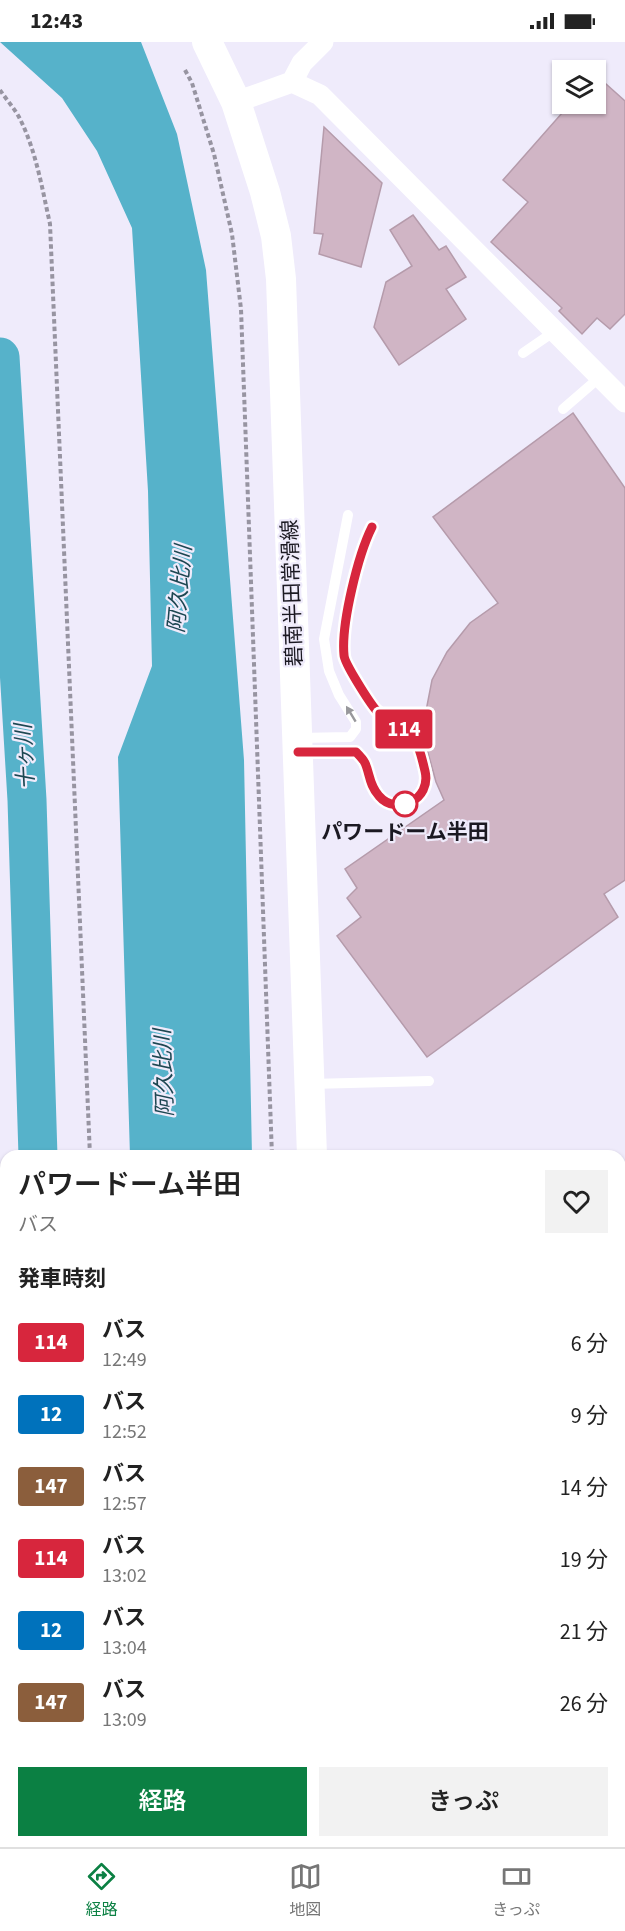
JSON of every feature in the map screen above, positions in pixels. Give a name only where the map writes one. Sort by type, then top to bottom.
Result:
[{"type":"main road","name":"碧南半田常滑線","points":[[207,42],[236,102],[265,192],[276,236],[281,279],[312,1150]]},
{"type":"street","points":[[236,102],[292,82],[302,63],[323,42]]},
{"type":"street","points":[[292,82],[320,95],[625,402]]},
{"type":"street","points":[[0,1328],[0,1347]]},
{"type":"lane","points":[[523,353],[555,331]]},
{"type":"lane","points":[[563,409],[600,377]]},
{"type":"lane","points":[[298,745],[350,737],[356,729],[356,722],[339,695],[328,671],[324,639],[348,515]]},
{"type":"lane","points":[[298,745],[356,752],[365,762],[366,772],[373,787],[380,797],[389,803],[405,804],[414,801],[426,788],[427,779],[423,762],[410,732],[377,710],[344,658],[344,636],[356,573],[363,545],[372,527]]},
{"type":"lane","points":[[310,1083],[429,1081]]},
{"type":"path","points":[[185,70],[192,83],[216,166],[232,234],[241,309],[272,1150]]},
{"type":"path","points":[[0,90],[19,117],[36,161],[50,224],[90,1150]]},
{"type":"water","name":"阿久比川","points":[[0,42],[141,42],[177,134],[206,270],[244,760],[252,1150],[130,1150],[118,757],[152,666],[148,491],[132,228],[97,151],[62,98]]},
{"type":"building","points":[[606,84],[625,101],[625,314],[610,329],[597,318],[582,334],[559,311],[562,308],[491,242],[528,202],[503,180],[561,114],[606,114]]},
{"type":"building","points":[[324,127],[382,183],[361,267],[319,254],[323,234],[314,233]]},
{"type":"building","points":[[413,215],[439,250],[446,246],[466,277],[446,289],[466,319],[399,365],[374,327],[386,282],[412,266],[390,230]]},
{"type":"building","name":"パワードーム半田","points":[[573,413],[625,488],[625,880],[604,894],[618,917],[427,1057],[337,936],[361,917],[347,898],[357,888],[345,869],[444,800],[436,782],[427,749],[425,716],[432,680],[447,652],[470,623],[498,603],[433,517]]},
{"type":"waterway","name":"十ヶ川","points":[[0,357],[27,800],[38,1150]]},
{"type":"bus line","name":"114","points":[[298,752],[356,752],[365,762],[366,772],[373,787],[380,797],[389,803],[405,804],[414,801],[426,788],[427,779],[423,762],[410,732],[377,710],[353,676],[344,658],[344,636],[356,573],[363,545],[372,527]]},
{"type":"place","name":"パワードーム半田","points":[[405,804]]}]
